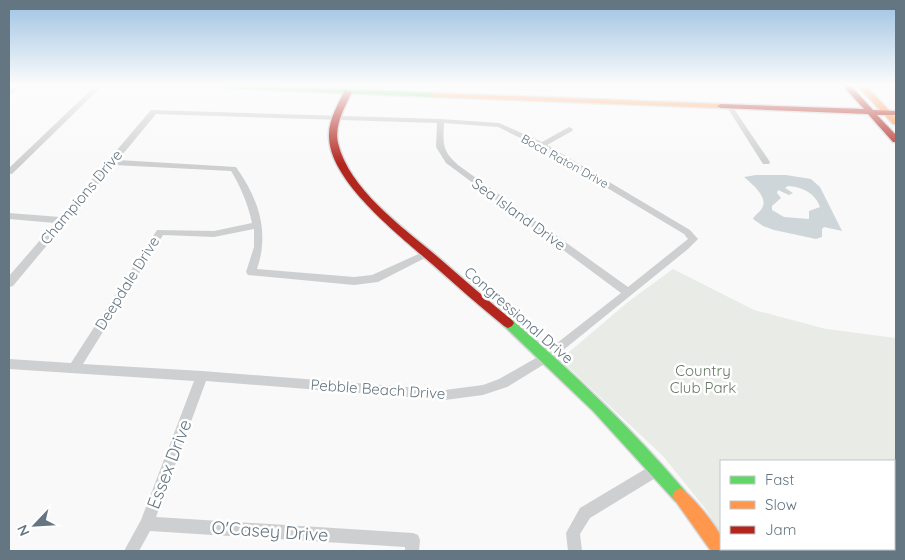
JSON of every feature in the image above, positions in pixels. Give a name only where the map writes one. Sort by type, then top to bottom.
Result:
[{"type":"main road","name":"Congressional Drive","points":[[339,112],[332,130],[338,155],[364,195],[381,215],[547,357],[657,469],[701,521],[720,550]]},
{"type":"main road","points":[[835,112],[863,120],[894,137]]},
{"type":"main road","points":[[871,112],[894,137]]},
{"type":"street","points":[[9,172],[72,112]]},
{"type":"street","name":"Champions Drive","points":[[9,283],[154,112]]},
{"type":"street","name":"Boca Raton Drive","points":[[158,112],[441,121],[499,125],[542,145],[687,232],[692,239]]},
{"type":"street","points":[[733,112],[766,162]]},
{"type":"street","name":"Sea Island Drive","points":[[441,121],[439,148],[443,157],[627,292]]},
{"type":"street","points":[[542,145],[569,129]]},
{"type":"street","points":[[112,162],[232,169],[242,181],[260,236],[252,272],[354,280],[374,279],[426,254]]},
{"type":"street","points":[[9,216],[62,220]]},
{"type":"street","name":"Deepdale Drive","points":[[74,368],[160,232],[214,234],[257,224]]},
{"type":"street","name":"Pebble Beach Drive","points":[[74,368],[445,395],[484,390],[503,383],[547,357],[685,247],[692,239]]},
{"type":"street","points":[[9,364],[74,368]]},
{"type":"street","name":"Essex Drive","points":[[131,551],[146,524],[202,376]]},
{"type":"street","points":[[575,551],[573,533],[585,513],[657,469]]},
{"type":"street","name":"O'Casey Drive","points":[[146,524],[413,540],[412,551]]},
{"type":"green space","name":"Country Club Park","points":[[673,269],[754,310],[826,329],[896,338],[896,487],[895,460],[720,460],[720,531],[704,507],[663,456],[566,365],[562,358],[628,302]]},
{"type":"shaded area","points":[[786,175],[811,179],[820,187],[842,231],[824,227],[822,229],[822,237],[816,239],[763,226],[753,219],[762,208],[763,198],[758,190],[744,177]],"holes":[[[788,186],[803,189],[812,194],[818,202],[820,207],[809,211],[809,219],[784,217],[772,210],[772,206],[781,198],[777,193],[778,190],[789,195],[793,193],[785,188]]]},
{"type":"traffic: fast","points":[[508,323],[597,406],[640,450],[680,496]]},
{"type":"traffic: slow","points":[[887,112],[896,122]]},
{"type":"traffic: slow","points":[[680,496],[701,521],[720,550]]},
{"type":"traffic: jam","points":[[339,112],[333,136],[334,143],[340,160],[361,192],[391,223],[508,323]]},
{"type":"traffic: jam","points":[[871,112],[896,140]]},
{"type":"traffic: jam","points":[[874,112],[896,113]]}]
